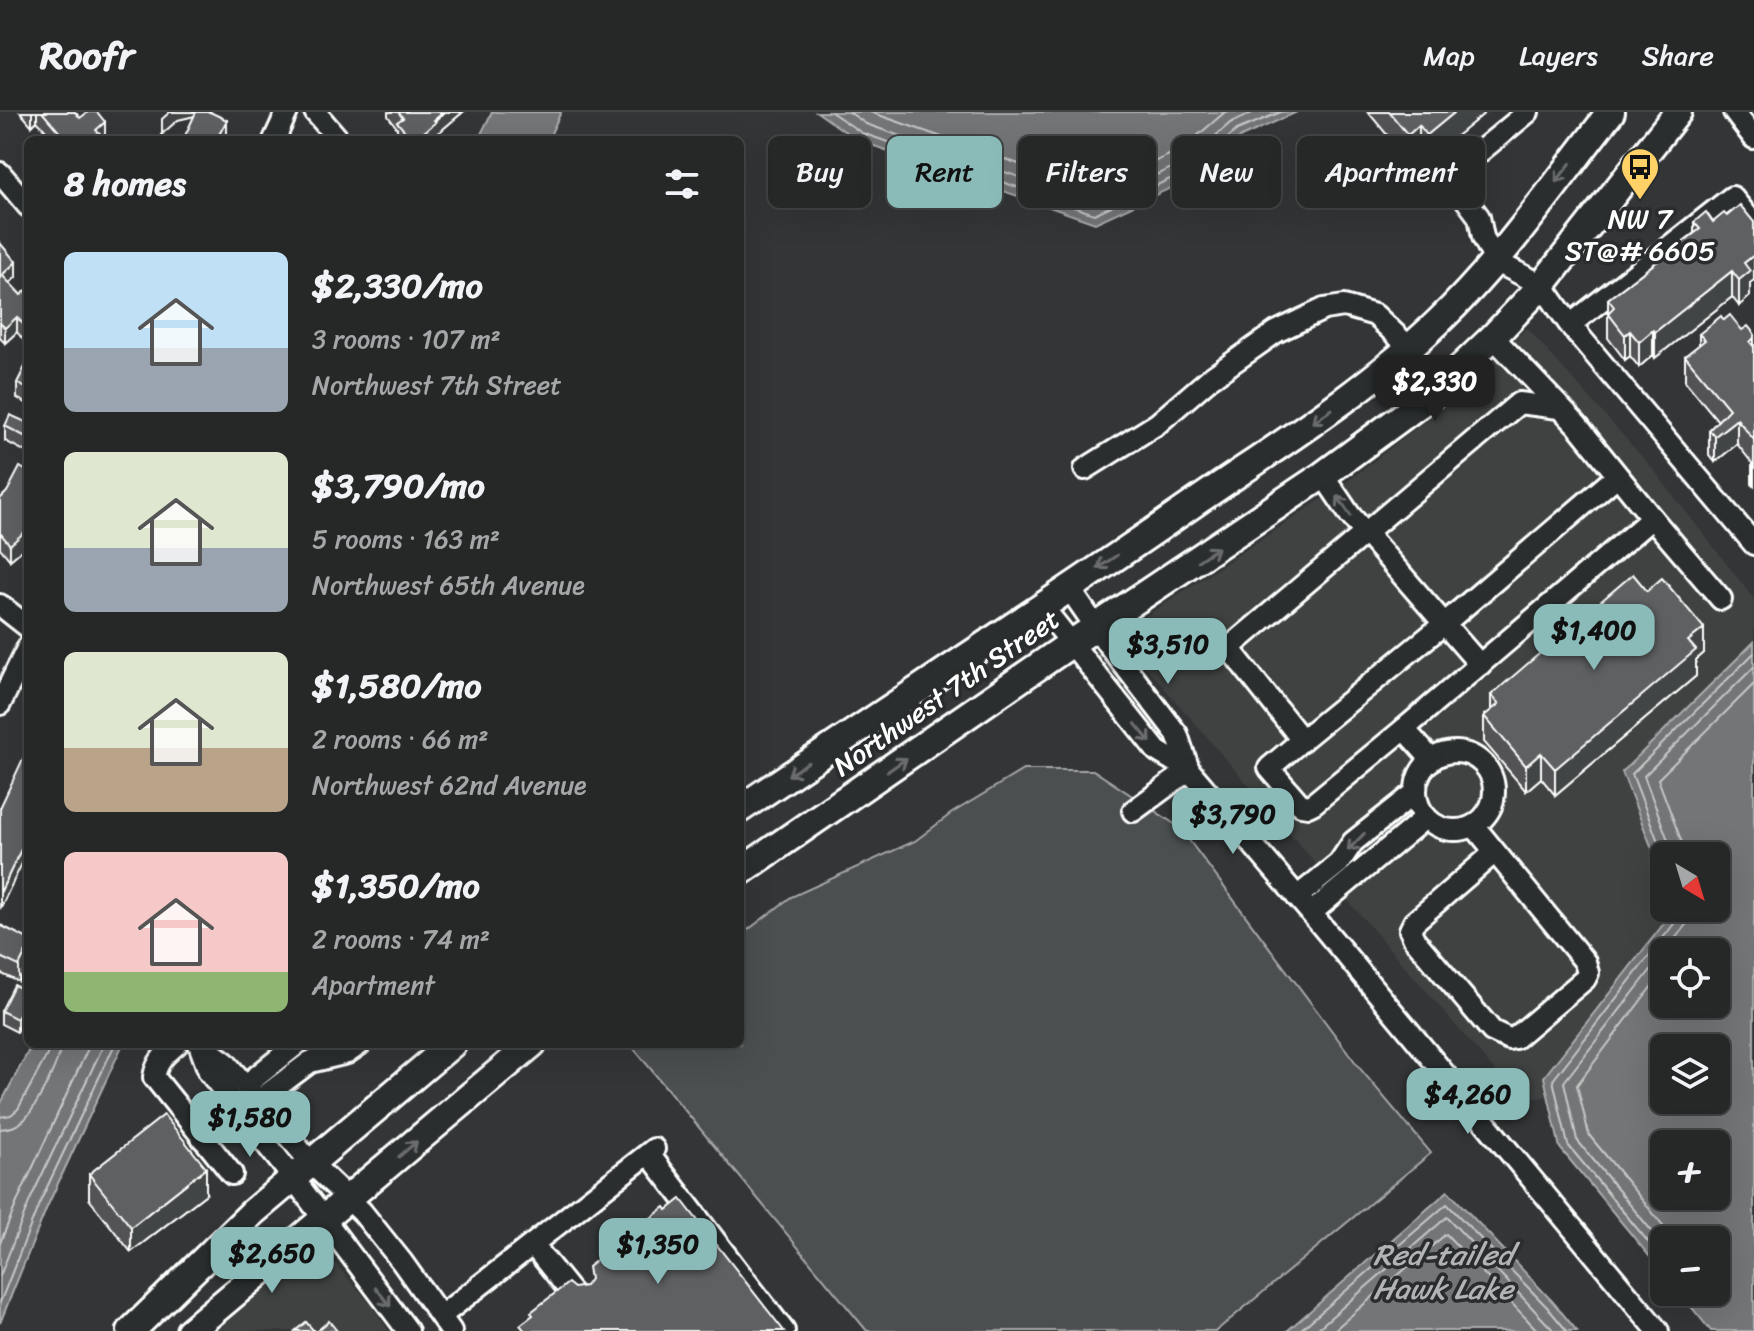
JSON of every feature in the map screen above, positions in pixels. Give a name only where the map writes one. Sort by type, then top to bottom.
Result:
[{"type":"main road","name":"Northwest 7th Street","points":[[744,806],[1329,412],[1410,348],[1495,261],[1611,112]]},
{"type":"main road","name":"Northwest 7th Street","points":[[744,869],[1072,643],[1323,475],[1433,394],[1542,285],[1678,112]]},
{"type":"main road","points":[[131,1331],[253,1212],[447,1048]]},
{"type":"main road","points":[[190,1331],[527,1048]]},
{"type":"street","points":[[276,136],[287,112]]},
{"type":"street","points":[[315,112],[336,136]]},
{"type":"street","points":[[1528,112],[1449,177],[1479,217],[1483,237],[1495,261],[1542,285],[1570,325],[1754,544]]},
{"type":"street","points":[[1734,112],[1754,138]]},
{"type":"street","points":[[0,173],[24,201]]},
{"type":"street","points":[[1570,325],[1732,197],[1754,224]]},
{"type":"street","points":[[1085,469],[1157,424],[1208,380],[1276,332],[1324,309],[1344,306],[1375,315],[1410,348]]},
{"type":"street","points":[[1493,337],[1577,425],[1721,599]]},
{"type":"street","points":[[1302,740],[1229,648],[1519,403],[1559,408]]},
{"type":"street","points":[[1323,475],[1350,515],[1480,665]]},
{"type":"street","points":[[1617,476],[1269,768],[1301,805],[1306,806],[1404,729],[1652,518]]},
{"type":"street","points":[[1069,588],[1177,734],[1189,770]]},
{"type":"street","points":[[0,605],[24,624]]},
{"type":"street","points":[[1042,606],[1157,751],[1189,770],[1658,1331]]},
{"type":"street","points":[[0,704],[24,660]]},
{"type":"street","points":[[1404,729],[1432,760]]},
{"type":"street","points":[[1453,752],[1465,754],[1476,758],[1491,775],[1494,799],[1490,810],[1474,826],[1464,830],[1443,829],[1426,817],[1417,802],[1416,792],[1420,774],[1432,760],[1453,752]]},
{"type":"street","points":[[1133,811],[1189,770]]},
{"type":"street","points":[[1297,897],[1339,863],[1353,842],[1416,792]]},
{"type":"street","points":[[1311,913],[1426,817]]},
{"type":"street","points":[[1474,826],[1585,962],[1588,973],[1585,979],[1515,1038],[1509,1039],[1492,1031],[1414,939],[1410,930],[1414,922],[1495,852]]},
{"type":"street","points":[[172,1048],[156,1066],[154,1077],[232,1174]]},
{"type":"street","points":[[200,1048],[209,1072],[239,1112],[303,1172],[348,1199],[402,1262],[446,1324],[533,1245],[652,1151],[784,1331]]},
{"type":"street","points":[[205,1048],[225,1062],[252,1093],[303,1172],[323,1220],[408,1331]]},
{"type":"street","points":[[252,1093],[293,1048]]},
{"type":"street","points":[[252,1093],[297,1070],[318,1051],[347,1053],[354,1048]]},
{"type":"street","points":[[203,1139],[239,1112]]},
{"type":"street","points":[[533,1245],[578,1301]]},
{"type":"shaded area","points":[[1527,328],[1652,468],[1754,599],[1754,642],[1622,773],[1650,844],[1650,922],[1665,922],[1544,1077],[1548,1096],[1521,1101],[1135,654],[1131,645],[1132,632],[1142,619],[1343,485],[1465,390]]},
{"type":"shaded area","points":[[1023,770],[1093,770],[1179,827],[1362,1071],[1431,1153],[1216,1331],[867,1331],[633,1048],[744,1048],[744,933],[791,897],[915,841],[952,813]]},
{"type":"shaded area","points":[[319,1253],[332,1260],[368,1301],[389,1331],[215,1331],[304,1258]]},
{"type":"water","points":[[492,112],[561,112],[550,136],[480,136]]},
{"type":"water","points":[[817,112],[1297,112],[1243,136],[1172,136],[1172,187],[1156,195],[1156,136],[1018,136],[1018,196],[1002,191],[1002,136],[887,136],[887,150],[871,145],[871,136],[851,136]]},
{"type":"water","points":[[1052,208],[1128,208],[1095,223]]},
{"type":"water","points":[[1754,642],[1754,1331],[1711,1331],[1690,1306],[1730,1306],[1730,1226],[1650,1226],[1650,1257],[1560,1148],[1544,1077],[1650,941],[1650,1018],[1730,1018],[1730,938],[1653,938],[1665,922],[1730,922],[1730,842],[1650,843],[1622,772]]},
{"type":"water","points":[[30,1048],[121,1048],[47,1207],[0,1323],[0,1105]]},
{"type":"water","name":"Red-tailed Hawk Lake","points":[[1448,1191],[1577,1331],[1287,1331]]},
{"type":"building","points":[[42,112],[75,112],[80,118],[88,112],[97,112],[105,122],[96,130],[101,136],[59,136],[61,134]]},
{"type":"building","points":[[196,112],[210,112],[227,120],[218,136],[185,136]]},
{"type":"building","points":[[398,112],[444,112],[419,136],[412,132],[408,135],[397,122],[403,118]]},
{"type":"building","points":[[1389,112],[1455,112],[1427,135],[1419,125],[1408,135]]},
{"type":"building","points":[[1740,205],[1754,222],[1754,255],[1744,263],[1750,271],[1739,280],[1732,271],[1639,342],[1630,331],[1625,335],[1608,313],[1614,307],[1608,299],[1700,229],[1694,222],[1706,212],[1713,222]]},
{"type":"building","points":[[0,243],[16,262],[2,275],[21,295],[24,292],[24,325],[17,317],[5,328],[0,323]]},
{"type":"building","points":[[1730,315],[1742,330],[1748,326],[1754,333],[1750,342],[1754,347],[1754,440],[1737,419],[1715,436],[1709,430],[1729,409],[1685,356],[1705,340],[1699,334],[1721,316],[1724,320]]},
{"type":"building","points":[[24,369],[24,387],[17,383]]},
{"type":"building","points":[[10,415],[24,421],[24,436],[5,426]]},
{"type":"building","points":[[20,467],[24,469],[24,533],[10,545],[0,533],[0,499]]},
{"type":"building","points":[[1633,574],[1647,591],[1662,578],[1704,628],[1688,641],[1696,650],[1555,769],[1541,753],[1526,766],[1484,716],[1499,704],[1491,695]]},
{"type":"building","points":[[24,757],[24,843],[0,893],[0,808]]},
{"type":"building","points":[[0,925],[24,937],[24,956],[19,966],[0,957]]},
{"type":"building","points":[[14,985],[24,990],[24,1004],[17,1019],[1,1011]]},
{"type":"building","points":[[164,1115],[206,1168],[131,1227],[89,1174]]},
{"type":"building","points":[[681,1199],[784,1331],[525,1331],[520,1325],[533,1315],[531,1312],[568,1283],[574,1288],[585,1286],[590,1279],[588,1267],[665,1207],[667,1210]]},
{"type":"building","points":[[329,1321],[337,1331],[317,1331]]},
{"type":"building","points":[[306,1322],[314,1331],[295,1331]]},
{"type":"place","name":"NW 7 ST@# 6605","points":[[1640,201]]}]
